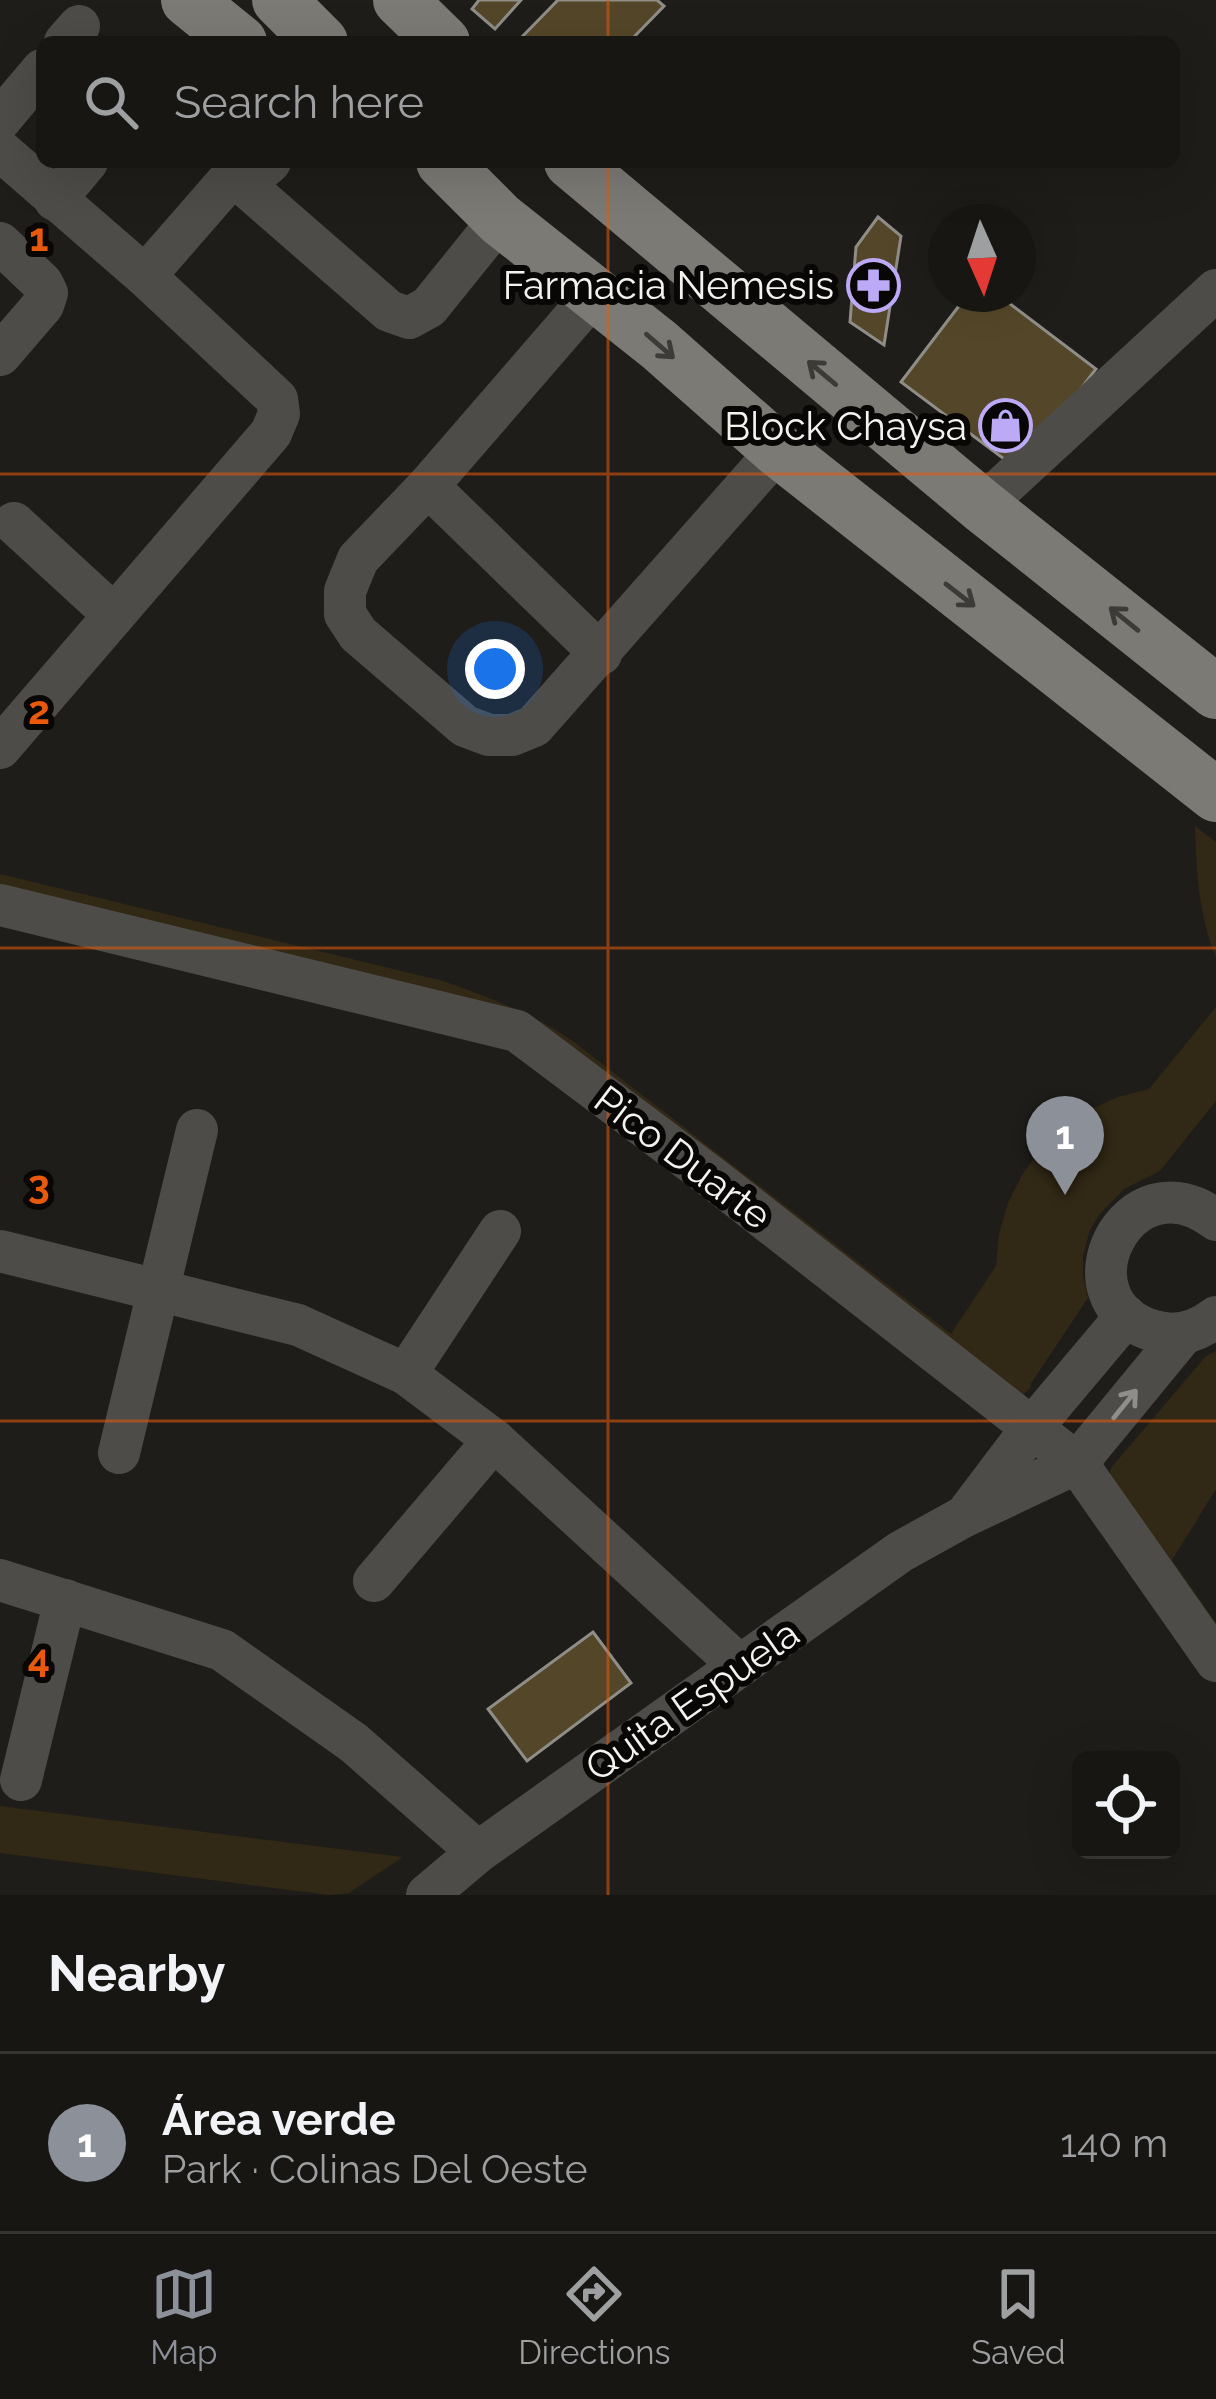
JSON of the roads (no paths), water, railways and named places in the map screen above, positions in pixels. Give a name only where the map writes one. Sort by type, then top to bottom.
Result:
[{"type":"main road","points":[[188,0],[233,36]]},
{"type":"main road","points":[[279,0],[315,36]]},
{"type":"main road","points":[[400,0],[437,36]]},
{"type":"main road","points":[[419,168],[500,219],[596,292],[778,450],[1216,794]]},
{"type":"main road","points":[[449,168],[500,219]]},
{"type":"main road","points":[[578,168],[982,506],[1216,692]]},
{"type":"street","points":[[0,120],[36,77]]},
{"type":"street","points":[[0,150],[277,399],[279,414],[271,433],[0,748]]},
{"type":"street","points":[[0,229],[79,168]]},
{"type":"street","points":[[145,276],[244,168]]},
{"type":"street","points":[[248,168],[389,311],[409,318],[429,307],[500,219]]},
{"type":"street","points":[[0,244],[47,293],[44,304],[0,355]]},
{"type":"street","points":[[982,506],[1216,290]]},
{"type":"street","points":[[596,292],[428,486],[358,559],[345,591],[345,614],[358,634],[465,726],[489,735],[512,735],[534,726],[778,450]]},
{"type":"street","points":[[428,486],[601,654]]},
{"type":"street","points":[[14,523],[114,615]]},
{"type":"street","name":"Pico Duarte","points":[[0,905],[517,1031],[1077,1463],[1216,1661]]},
{"type":"street","points":[[118,1453],[197,1130]]},
{"type":"street","points":[[1199,1325],[1162,1334],[1143,1328],[1113,1300],[1106,1261],[1123,1225],[1138,1212],[1156,1205],[1209,1203]]},
{"type":"street","points":[[406,1374],[500,1231]]},
{"type":"street","points":[[0,1251],[298,1325],[406,1374],[494,1439],[740,1666]]},
{"type":"street","points":[[964,1516],[1126,1316]]},
{"type":"street","points":[[1077,1463],[1199,1325]]},
{"type":"street","points":[[374,1581],[494,1439]]},
{"type":"street","name":"Quita Espuela","points":[[427,1895],[478,1852],[900,1552],[1077,1463]]},
{"type":"street","points":[[0,1580],[222,1650],[354,1743],[478,1852]]},
{"type":"street","points":[[21,1780],[64,1600]]},
{"type":"place","name":"Farmacia Nemesis","points":[[873,285]]},
{"type":"place","name":"Block Chaysa","points":[[1006,426]]},
{"type":"place","name":"Área verde","points":[[1065,1195]]}]
